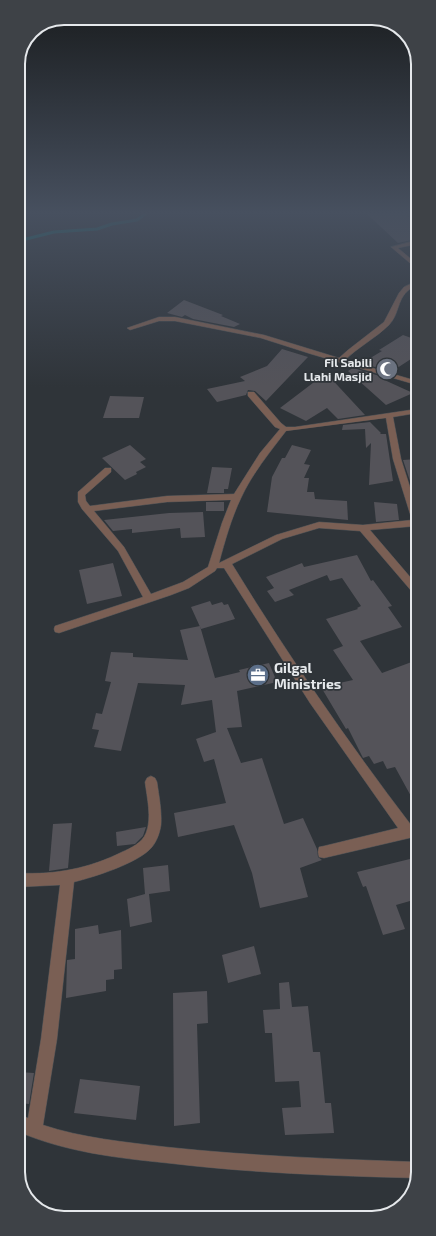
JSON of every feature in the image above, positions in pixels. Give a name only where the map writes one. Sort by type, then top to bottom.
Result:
[{"type":"street","points":[[340,361],[350,351],[386,323],[406,288],[411,286]]},
{"type":"street","points":[[130,328],[160,319],[171,318],[220,329],[262,336],[340,361],[411,381]]},
{"type":"street","points":[[251,394],[278,425],[284,429],[295,429],[411,412]]},
{"type":"street","points":[[389,416],[397,459],[411,504]]},
{"type":"street","points":[[212,569],[226,523],[237,497],[263,454],[284,429]]},
{"type":"street","points":[[108,470],[81,494],[82,502],[86,509],[121,549],[148,598]]},
{"type":"street","points":[[86,509],[167,498],[237,497]]},
{"type":"street","points":[[59,629],[186,585],[212,569],[226,564],[279,537],[302,529],[319,525],[363,528],[411,524]]},
{"type":"street","points":[[363,528],[411,584]]},
{"type":"street","points":[[226,564],[260,621],[356,764],[411,829]]},
{"type":"street","points":[[25,880],[68,878],[113,863],[139,850],[149,841],[155,827],[151,782]]},
{"type":"street","points":[[324,852],[411,831]]},
{"type":"street","points":[[68,878],[49,1039],[27,1127],[85,1145],[197,1159],[336,1168],[411,1170]]},
{"type":"building","points":[[184,300],[223,315],[221,316],[240,324],[234,327],[193,319],[185,315],[182,317],[167,313]]},
{"type":"building","points":[[403,335],[411,338],[411,359],[391,372],[362,363],[382,351],[379,350]]},
{"type":"building","points":[[282,349],[308,357],[266,401],[255,391],[248,390],[246,395],[217,402],[207,389],[245,381],[240,377],[267,366]]},
{"type":"building","points":[[353,368],[383,377],[380,378],[411,392],[411,394],[386,405],[348,371]]},
{"type":"building","points":[[326,373],[365,415],[338,419],[327,408],[306,421],[280,408]]},
{"type":"building","points":[[110,396],[144,397],[139,418],[103,418]]},
{"type":"building","points":[[370,422],[381,433],[380,434],[386,434],[393,481],[369,485],[371,443],[366,448],[365,429],[342,430],[343,425]]},
{"type":"building","points":[[130,445],[146,459],[140,462],[146,467],[136,472],[137,474],[125,480],[102,458]]},
{"type":"building","points":[[292,445],[311,450],[304,464],[310,465],[304,478],[309,478],[307,492],[314,492],[315,499],[347,501],[348,520],[267,512],[272,477],[282,458],[285,458]]},
{"type":"building","points":[[411,459],[411,484],[403,460]]},
{"type":"building","points":[[212,467],[232,468],[228,489],[224,489],[224,493],[207,493]]},
{"type":"building","points":[[206,502],[224,502],[224,511],[206,511]]},
{"type":"building","points":[[374,502],[397,504],[399,520],[376,522]]},
{"type":"building","points":[[203,512],[205,537],[181,538],[180,528],[132,533],[132,529],[113,531],[104,520],[169,513]]},
{"type":"building","points":[[357,555],[371,581],[373,580],[392,606],[388,607],[402,627],[360,641],[382,673],[411,662],[411,796],[395,767],[387,769],[383,761],[374,764],[369,756],[363,758],[348,728],[346,729],[321,687],[353,680],[333,650],[343,646],[326,619],[358,609],[357,608],[361,606],[342,578],[330,581],[327,575],[289,590],[294,595],[275,602],[267,591],[274,588],[266,577],[302,563],[304,567]]},
{"type":"building","points":[[113,563],[122,596],[87,604],[79,570]]},
{"type":"building","points":[[210,601],[212,605],[222,602],[224,605],[228,604],[235,619],[201,629],[191,607]]},
{"type":"building","points":[[200,626],[215,678],[240,672],[239,670],[269,663],[277,682],[237,691],[242,727],[227,728],[241,763],[262,758],[284,824],[303,818],[317,849],[318,857],[322,860],[300,868],[308,897],[260,908],[252,873],[234,825],[178,837],[174,813],[226,803],[214,759],[204,762],[196,739],[216,732],[212,700],[181,705],[185,685],[138,683],[121,751],[94,747],[99,730],[92,729],[96,713],[102,714],[111,682],[105,681],[111,652],[133,653],[133,657],[188,660],[180,630]]},
{"type":"building","points":[[72,823],[68,868],[49,871],[53,824]]},
{"type":"building","points":[[146,827],[143,836],[135,844],[117,846],[116,832]]},
{"type":"building","points":[[411,859],[411,901],[396,905],[405,929],[383,935],[366,886],[363,887],[357,872]]},
{"type":"building","points":[[168,865],[170,891],[149,894],[152,922],[130,927],[127,899],[145,894],[143,868]]},
{"type":"building","points":[[98,925],[99,934],[121,930],[122,969],[114,970],[114,979],[106,980],[106,991],[66,998],[67,960],[75,959],[75,929]]},
{"type":"building","points":[[254,946],[261,974],[228,983],[222,955]]},
{"type":"building","points":[[289,982],[292,1007],[308,1006],[313,1052],[320,1052],[325,1103],[331,1103],[334,1133],[285,1135],[282,1108],[301,1107],[299,1081],[275,1082],[272,1033],[265,1033],[263,1010],[280,1009],[279,983]]},
{"type":"building","points":[[207,991],[208,1023],[197,1024],[200,1123],[174,1126],[173,993]]},
{"type":"building","points":[[25,1072],[34,1073],[29,1104],[25,1104]]},
{"type":"building","points":[[80,1079],[140,1086],[136,1120],[74,1113]]},
{"type":"place","name":"Fil Sabili Llahi Masjid","points":[[387,369]]},
{"type":"place","name":"Gilgal Ministries","points":[[258,675]]}]
